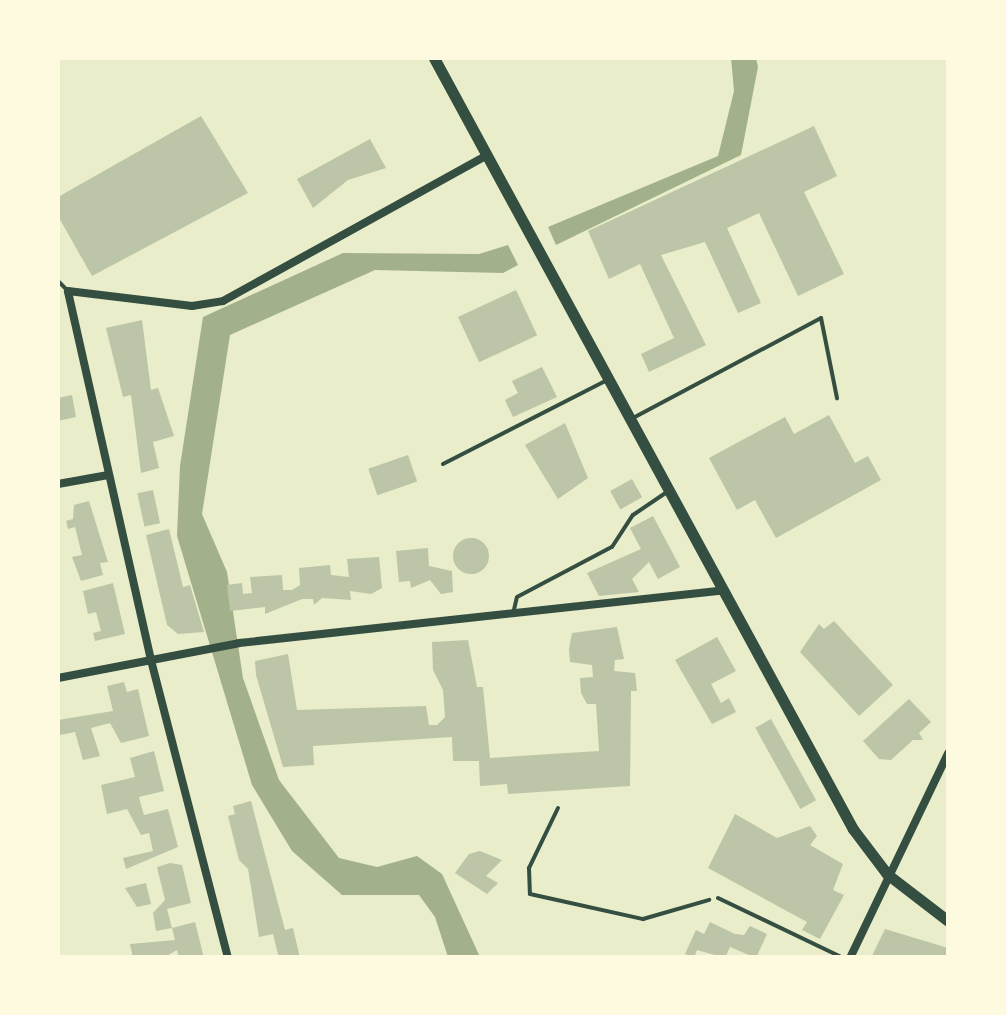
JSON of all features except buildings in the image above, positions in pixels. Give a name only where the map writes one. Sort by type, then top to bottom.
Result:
[{"type":"main road","points":[[434,58],[720,591],[853,829],[887,874],[948,921]]},
{"type":"street","points":[[228,958],[151,660],[68,291],[192,306],[223,301],[486,156]]},
{"type":"street","points":[[58,484],[108,475]]},
{"type":"street","points":[[58,678],[239,643],[720,591]]},
{"type":"street","points":[[846,958],[948,753]]},
{"type":"lane","points":[[58,281],[68,291]]},
{"type":"lane","points":[[629,420],[821,318],[838,398]]},
{"type":"lane","points":[[443,464],[607,380]]},
{"type":"lane","points":[[513,616],[517,597],[612,547],[634,515],[667,492]]},
{"type":"lane","points":[[718,898],[846,958]]},
{"type":"path","points":[[558,808],[529,868],[530,894],[644,918],[718,898]]},
{"type":"shaded area","points":[[731,58],[756,58],[758,67],[741,155],[556,245],[548,227],[718,156],[734,91]]},
{"type":"shaded area","points":[[508,245],[518,265],[503,273],[375,270],[230,335],[202,514],[227,572],[243,678],[279,780],[339,858],[377,867],[417,856],[442,874],[480,957],[448,957],[435,917],[419,895],[342,895],[292,851],[252,785],[177,536],[180,466],[203,317],[343,253],[479,254]]}]
